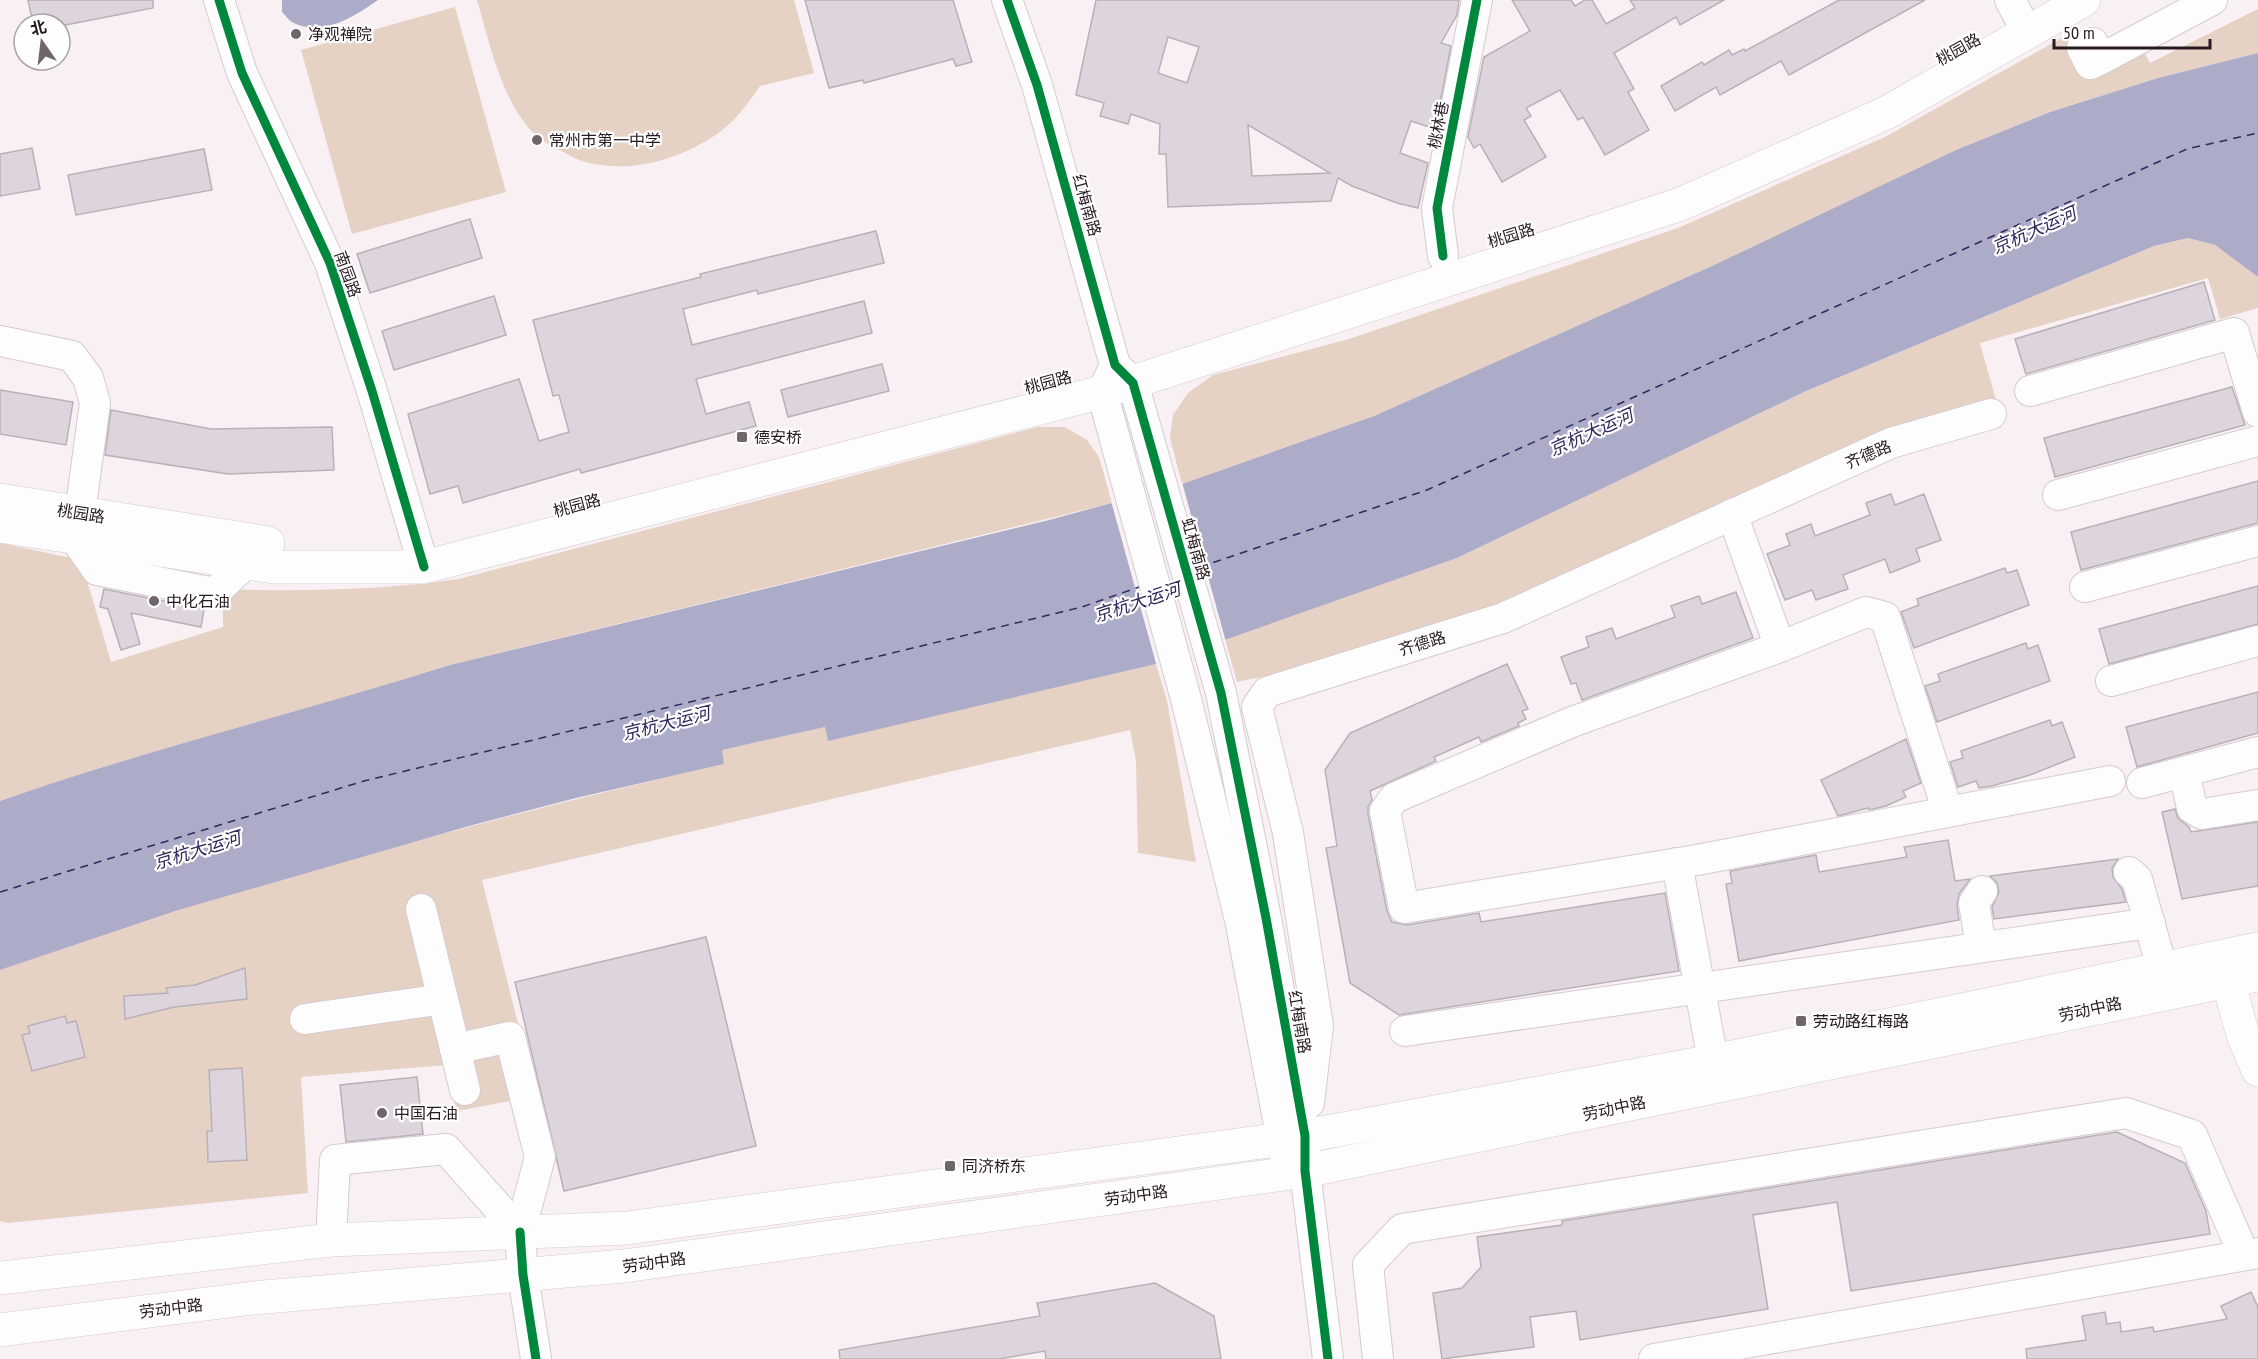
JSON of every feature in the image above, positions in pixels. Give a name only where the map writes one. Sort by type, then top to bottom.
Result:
[{"type":"main road","points":[[1116,380],[1681,204],[1886,113],[2084,0]]},
{"type":"main road","name":"桃园路","points":[[0,500],[77,525],[246,563],[274,567],[422,556],[1116,380],[1443,256],[1664,188],[1868,100],[2025,5]]},
{"type":"main road","name":"桃园路","points":[[0,526],[77,525],[422,556]]},
{"type":"main road","name":"劳动中路","points":[[0,1278],[331,1240],[627,1228],[1293,1137],[1723,1059],[2162,968],[2247,972]]},
{"type":"main road","points":[[2247,972],[2243,1035],[2258,1070]]},
{"type":"main road","name":"劳动中路","points":[[0,1330],[253,1298],[624,1266],[1297,1173],[2247,972]]},
{"type":"main road","points":[[0,1257],[56,1272]]},
{"type":"main road","points":[[0,1346],[55,1323]]},
{"type":"street","name":"南园路","points":[[219,0],[242,73],[330,263],[422,556]]},
{"type":"street","name":"红梅南路","points":[[1007,0],[1037,85],[1116,380],[1142,414]]},
{"type":"street","name":"桃林巷","points":[[1443,256],[1437,208],[1477,0]]},
{"type":"street","points":[[2101,58],[2212,0]]},
{"type":"street","points":[[2030,390],[2234,333],[2258,412]]},
{"type":"street","points":[[0,341],[72,356],[88,378],[95,403],[77,525]]},
{"type":"street","name":"红梅南路","points":[[1116,380],[1110,424],[1186,699],[1293,1137]]},
{"type":"street","name":"虹梅南路","points":[[1142,414],[1221,693]]},
{"type":"street","name":"齐德路","points":[[1293,1137],[1318,1026],[1288,833],[1257,707],[1267,692],[1503,618],[1891,443],[1991,414]]},
{"type":"street","points":[[2058,495],[2258,441]]},
{"type":"street","points":[[1732,514],[1780,647]]},
{"type":"street","points":[[2085,587],[2258,541]]},
{"type":"street","points":[[1948,812],[1884,617],[1866,612],[1780,647],[1572,722],[1394,798],[1385,811],[1404,908],[1687,862],[2110,781]]},
{"type":"street","points":[[2111,681],[2258,641]]},
{"type":"street","name":"红梅南路","points":[[1221,693],[1266,918],[1297,1173],[1312,1359]]},
{"type":"street","points":[[2142,783],[2258,752]]},
{"type":"street","points":[[2184,772],[2192,808],[2202,814],[2258,805]]},
{"type":"street","points":[[1687,862],[1723,1059]]},
{"type":"street","points":[[2129,872],[2138,879],[2162,968]]},
{"type":"street","points":[[1981,947],[1974,903],[1982,891]]},
{"type":"street","points":[[421,909],[465,1090]]},
{"type":"street","points":[[1405,1030],[2150,923]]},
{"type":"street","points":[[305,1019],[443,999]]},
{"type":"street","points":[[455,1049],[510,1037],[540,1156],[520,1232],[536,1359]]},
{"type":"street","points":[[1378,1359],[1368,1264],[1402,1228],[2126,1113],[2192,1135],[2251,1254],[1654,1359]]},
{"type":"street","points":[[331,1240],[335,1160],[446,1149],[520,1232]]},
{"type":"street","name":"红梅南路","points":[[1297,1173],[1328,1359]]},
{"type":"shaded area","points":[[477,0],[794,0],[814,73],[760,86],[730,124],[702,143],[670,158],[635,165],[599,165],[579,160],[548,144],[528,127],[518,114],[491,50]]},
{"type":"shaded area","points":[[455,7],[506,192],[352,234],[301,50]]},
{"type":"shaded area","points":[[2258,9],[2258,53],[2158,78],[2050,112],[1956,150],[1712,266],[1374,416],[1182,484],[1170,438],[1173,415],[1188,393],[1213,375],[1349,339],[1678,228],[1885,137],[2067,35],[2089,74],[2141,47],[2150,63]]},
{"type":"shaded area","points":[[2188,238],[2215,245],[2258,277],[2258,308],[2220,319],[2208,278],[1980,343],[1996,400],[1883,434],[1500,606],[1313,666],[1237,682],[1225,639],[1457,558],[1806,391],[2154,246]]},
{"type":"shaded area","points":[[1038,427],[1065,427],[1087,440],[1099,457],[1112,503],[450,665],[112,764],[0,801],[0,543],[81,560],[111,662],[223,627],[223,589],[341,589],[400,586],[459,579]]},
{"type":"shaded area","points":[[1156,664],[1167,701],[1196,862],[1138,853],[1136,760],[1130,730],[482,880],[536,1096],[457,1111],[446,1065],[301,1077],[308,1193],[8,1223],[0,1221],[0,970],[176,910],[312,870],[517,814],[724,764],[721,750],[825,727],[828,740]]},
{"type":"water","points":[[282,0],[378,0],[350,18],[318,28],[292,22],[282,12]]},
{"type":"water","name":"京杭大运河","points":[[2258,53],[2258,277],[2215,245],[2188,238],[2154,246],[1806,391],[1457,558],[1156,664],[828,741],[825,727],[722,750],[724,764],[576,798],[469,826],[175,911],[0,970],[0,801],[112,764],[450,665],[1049,520],[1182,484],[1374,416],[1712,266],[1956,150],[2050,112],[2158,78]]},
{"type":"pier","points":[[1182,482],[1226,642],[1157,667],[1111,501]]},
{"type":"building","points":[[28,0],[153,0],[153,8],[72,24],[72,12],[30,12]]},
{"type":"building","points":[[805,0],[953,0],[972,62],[956,66],[953,59],[864,83],[863,80],[829,88]]},
{"type":"building","points":[[1096,0],[1459,0],[1457,15],[1441,43],[1451,46],[1435,129],[1411,121],[1400,153],[1428,163],[1418,208],[1397,203],[1352,186],[1338,178],[1331,201],[1168,207],[1166,154],[1159,154],[1160,124],[1131,114],[1128,124],[1100,116],[1104,103],[1076,95]],"holes":[[[1168,37],[1199,47],[1187,83],[1158,73]],[[1248,125],[1330,173],[1252,176]]]},
{"type":"building","points":[[1512,0],[1571,0],[1575,6],[1585,0],[1592,0],[1606,24],[1635,8],[1630,0],[1724,0],[1680,25],[1676,17],[1614,53],[1634,89],[1628,92],[1649,130],[1605,155],[1583,117],[1578,120],[1560,90],[1526,108],[1531,116],[1524,120],[1546,157],[1502,182],[1480,144],[1474,148],[1468,137],[1484,57],[1530,31]]},
{"type":"building","points":[[1839,0],[1925,0],[1789,75],[1781,61],[1720,95],[1716,87],[1675,111],[1661,86],[1702,62],[1704,65],[1729,50],[1732,55],[1744,49],[1745,51]]},
{"type":"building","points":[[32,148],[40,189],[0,196],[0,154]]},
{"type":"building","points":[[204,149],[212,190],[76,215],[68,175]]},
{"type":"building","points":[[470,219],[482,258],[370,293],[357,254]]},
{"type":"building","points":[[876,231],[884,263],[758,294],[757,290],[683,309],[692,345],[864,301],[872,333],[696,379],[706,414],[749,402],[756,426],[581,473],[580,469],[463,503],[458,486],[430,494],[408,414],[519,379],[539,441],[569,432],[559,395],[553,396],[533,320],[701,277],[700,274]]},
{"type":"building","points":[[2204,282],[2215,320],[2026,374],[2015,339]]},
{"type":"building","points":[[494,296],[506,335],[394,370],[382,331]]},
{"type":"building","points":[[882,364],[889,391],[788,417],[781,390]]},
{"type":"building","points":[[2232,387],[2245,425],[2055,477],[2044,438]]},
{"type":"building","points":[[0,390],[73,402],[66,445],[0,434]]},
{"type":"building","points":[[111,410],[211,429],[332,427],[334,470],[228,474],[105,455]]},
{"type":"building","points":[[2258,481],[2258,523],[2081,570],[2071,532]]},
{"type":"building","points":[[1891,494],[1895,505],[1924,494],[1941,540],[1916,549],[1920,561],[1890,573],[1885,559],[1843,575],[1848,589],[1816,600],[1812,590],[1785,600],[1767,554],[1790,545],[1786,534],[1811,524],[1815,536],[1870,515],[1866,503]]},
{"type":"building","points":[[2005,568],[2007,573],[2017,570],[2029,605],[1914,648],[1901,612],[1919,605],[1917,599]]},
{"type":"building","points":[[2258,586],[2258,624],[2109,664],[2099,629]]},
{"type":"building","points":[[104,589],[204,609],[201,627],[131,613],[140,644],[121,650],[108,609],[100,607]]},
{"type":"building","points":[[1736,592],[1753,638],[1582,700],[1576,683],[1571,684],[1561,657],[1589,647],[1586,637],[1612,628],[1616,639],[1675,617],[1671,606],[1699,596],[1702,604]]},
{"type":"building","points":[[2026,643],[2028,649],[2038,645],[2050,681],[1937,722],[1925,686],[1940,681],[1938,674]]},
{"type":"building","points":[[1507,664],[1528,709],[1522,711],[1526,719],[1518,723],[1519,726],[1481,742],[1479,737],[1434,757],[1436,761],[1370,791],[1372,800],[1368,807],[1368,814],[1387,911],[1392,922],[1407,925],[1479,913],[1481,922],[1665,893],[1679,971],[1399,1015],[1350,983],[1326,848],[1337,846],[1325,770],[1350,733]]},
{"type":"building","points":[[2258,692],[2258,733],[2137,767],[2126,727]]},
{"type":"building","points":[[2050,720],[2052,726],[2062,722],[2075,757],[2030,775],[1992,786],[1979,788],[1976,781],[1958,787],[1950,762],[1963,758],[1961,751]]},
{"type":"building","points":[[1906,739],[1921,783],[1903,791],[1906,797],[1886,806],[1838,816],[1821,780]]},
{"type":"building","points":[[2175,809],[2178,818],[2189,827],[2191,832],[2258,822],[2258,886],[2182,899],[2162,812]]},
{"type":"building","points":[[1948,840],[1955,881],[1970,879],[1959,894],[1957,906],[1959,920],[1739,961],[1726,884],[1732,883],[1730,871],[1816,855],[1819,872],[1907,857],[1904,847]]},
{"type":"building","points":[[2118,859],[2112,868],[2113,877],[2122,889],[2126,902],[1994,919],[1992,907],[1999,892],[1997,883],[1990,876]]},
{"type":"building","points":[[706,937],[756,1146],[564,1191],[515,982]]},
{"type":"building","points":[[245,968],[247,999],[174,1007],[125,1019],[124,996],[168,993],[166,988],[195,985]]},
{"type":"building","points":[[65,1016],[67,1023],[76,1021],[85,1057],[32,1071],[22,1035],[30,1033],[28,1026]]},
{"type":"building","points":[[242,1068],[247,1160],[208,1162],[207,1131],[212,1131],[209,1070]]},
{"type":"building","name":"中国石油","points":[[417,1077],[423,1134],[346,1142],[340,1085]]},
{"type":"building","points":[[2117,1132],[2185,1163],[2206,1211],[2210,1234],[1851,1291],[1837,1202],[1753,1215],[1768,1309],[1580,1340],[1576,1311],[1530,1317],[1534,1347],[1442,1359],[1433,1293],[1462,1288],[1481,1267],[1477,1237],[1562,1225],[1562,1221]]},
{"type":"building","points":[[1155,1283],[1214,1316],[1221,1359],[1046,1359],[1045,1351],[999,1359],[840,1359],[839,1350],[1040,1316],[1037,1303]]},
{"type":"building","points":[[2251,1292],[2258,1307],[2258,1359],[2027,1359],[2026,1349],[2086,1340],[2082,1316],[2105,1312],[2107,1324],[2120,1322],[2121,1332],[2153,1327],[2154,1332],[2227,1319],[2221,1306]]},
{"type":"ferry route","points":[[1200,567],[1427,490],[2187,149],[2258,133]]},
{"type":"ferry route","points":[[0,892],[364,781],[1082,607],[1139,587]]},
{"type":"cycle path","points":[[219,0],[242,73],[330,263],[372,391],[424,567]]},
{"type":"cycle path","points":[[1007,0],[1037,85],[1115,365],[1133,383],[1221,693],[1266,918],[1305,1136],[1305,1171],[1328,1359]]},
{"type":"cycle path","points":[[1443,256],[1437,208],[1477,0]]},
{"type":"cycle path","points":[[520,1232],[523,1275],[536,1359]]},
{"type":"place","name":"净观禅院","points":[[296,34]]},
{"type":"place","name":"常州市第一中学","points":[[537,140]]},
{"type":"place","name":"德安桥","points":[[742,437]]},
{"type":"place","name":"中化石油","points":[[154,601]]},
{"type":"place","name":"劳动路红梅路","points":[[1801,1021]]},
{"type":"place","name":"中国石油","points":[[382,1113]]},
{"type":"place","name":"同济桥东","points":[[950,1166]]}]
